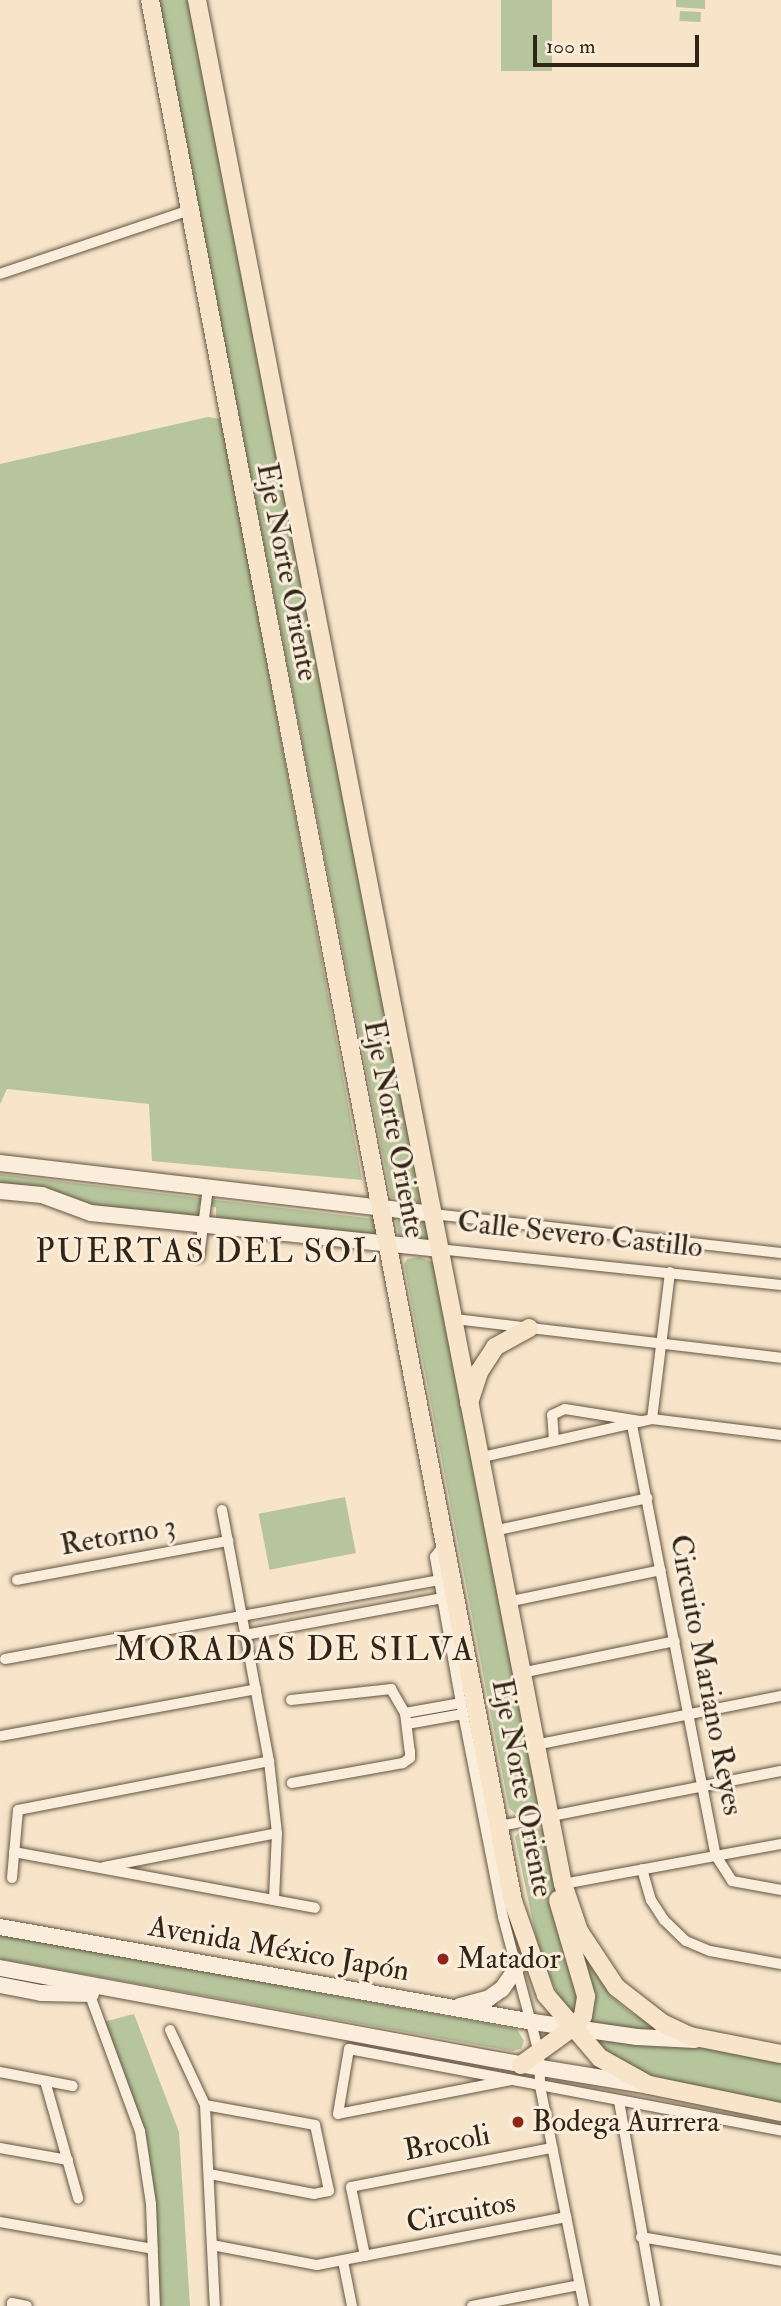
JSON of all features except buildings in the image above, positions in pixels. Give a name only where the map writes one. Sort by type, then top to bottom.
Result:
[{"type":"main road","name":"Eje Norte Oriente","points":[[150,0],[446,1542],[490,1777],[493,1827],[513,1901],[547,1995],[572,2028],[600,2058],[649,2085],[781,2112]]},
{"type":"main road","name":"Eje Norte Oriente","points":[[200,0],[438,1249],[455,1319],[468,1407],[563,1884],[579,1931],[616,1987],[662,2024],[690,2036],[781,2054]]},
{"type":"main road","points":[[468,1407],[479,1372],[495,1347],[529,1328]]},
{"type":"main road","points":[[474,1763],[490,1777]]},
{"type":"main road","points":[[516,2073],[540,2061],[583,2016],[586,1996],[557,1896],[563,1884]]},
{"type":"main road","points":[[503,1917],[523,1929]]},
{"type":"street","points":[[0,274],[190,210]]},
{"type":"street","name":"Calle Severo Castillo","points":[[0,1163],[781,1253]]},
{"type":"street","points":[[199,1257],[208,1188]]},
{"type":"street","name":"Calle Severo Castillo","points":[[0,1191],[42,1195],[91,1213],[781,1285]]},
{"type":"street","name":"Circuito Mariano Reyes","points":[[670,1272],[659,1344],[642,1421],[648,1499],[716,1856],[732,1881],[781,1890]]},
{"type":"street","points":[[455,1319],[781,1358]]},
{"type":"street","points":[[554,1441],[552,1415],[565,1409],[642,1421],[781,1435]]},
{"type":"street","points":[[478,1458],[642,1421]]},
{"type":"street","points":[[493,1531],[648,1499]]},
{"type":"street","points":[[222,1510],[269,1761],[277,1833],[274,1900]]},
{"type":"street","name":"Retorno 3","points":[[18,1580],[228,1541]]},
{"type":"street","points":[[446,1542],[435,1557],[462,1709],[474,1763],[493,1827],[503,1917],[533,2022],[540,2061],[540,2086],[583,2306]]},
{"type":"street","points":[[507,1602],[661,1570]]},
{"type":"street","points":[[5,1659],[439,1580]]},
{"type":"street","points":[[359,1596],[363,1613]]},
{"type":"street","points":[[246,1635],[443,1598]]},
{"type":"street","points":[[521,1672],[675,1641]]},
{"type":"street","points":[[291,1700],[381,1688],[396,1693],[406,1719],[410,1758],[402,1763],[292,1783]]},
{"type":"street","points":[[1,1736],[256,1689]]},
{"type":"street","points":[[535,1745],[781,1696]]},
{"type":"street","points":[[406,1719],[462,1709]]},
{"type":"street","points":[[12,1878],[18,1810],[269,1761]]},
{"type":"street","points":[[493,1827],[781,1771]]},
{"type":"street","points":[[99,1868],[277,1833]]},
{"type":"street","points":[[563,1884],[781,1844]]},
{"type":"street","points":[[14,1852],[315,1908]]},
{"type":"street","points":[[642,1870],[651,1900],[664,1920],[685,1941],[710,1951],[781,1964]]},
{"type":"street","name":"Avenida México Japón","points":[[0,1927],[533,2022],[637,2037],[715,2042]]},
{"type":"street","points":[[0,1968],[88,1990]]},
{"type":"street","points":[[446,2007],[471,2005],[489,1998],[502,1989],[516,1969]]},
{"type":"street","points":[[0,1985],[41,1993],[112,1989],[516,2073],[540,2086],[781,2131]]},
{"type":"street","points":[[88,1990],[140,2131],[151,2204],[155,2306]]},
{"type":"street","points":[[170,2030],[205,2105],[215,2306]]},
{"type":"street","points":[[349,2049],[516,2073],[351,2111],[338,2114],[349,2049]]},
{"type":"street","points":[[540,2061],[649,2085]]},
{"type":"street","points":[[0,2072],[73,2086]]},
{"type":"street","points":[[45,2081],[78,2198]]},
{"type":"street","points":[[619,2101],[655,2306]]},
{"type":"street","points":[[205,2105],[316,2125],[329,2191],[314,2194],[209,2174]]},
{"type":"street","points":[[0,2148],[68,2160]]},
{"type":"street","name":"Brocoli","points":[[365,2256],[351,2187],[552,2148]]},
{"type":"street","name":"Circuitos","points":[[212,2245],[317,2265],[566,2217]]},
{"type":"street","points":[[0,2222],[153,2249]]},
{"type":"street","points":[[641,2237],[781,2261]]},
{"type":"street","points":[[343,2261],[352,2306]]},
{"type":"street","points":[[472,2306],[579,2286]]},
{"type":"street","points":[[12,2304],[27,2306]]},
{"type":"green space","points":[[158,0],[188,0],[195,27],[422,1199],[413,1206],[391,1197]]},
{"type":"green space","points":[[501,0],[552,0],[552,71],[501,71]]},
{"type":"green space","points":[[676,0],[705,0],[705,9],[676,7]]},
{"type":"green space","points":[[680,11],[701,12],[700,22],[679,21]]},
{"type":"green space","points":[[208,417],[222,419],[362,1180],[152,1161],[149,1104],[7,1089],[0,1104],[0,464]]},
{"type":"green space","points":[[0,1174],[375,1219],[377,1239],[216,1220],[216,1207],[199,1205],[199,1218],[94,1206],[0,1186]]},
{"type":"green space","points":[[399,1218],[427,1221],[429,1241],[401,1243],[396,1223]]},
{"type":"green space","points":[[420,1257],[435,1263],[540,1801],[538,1807],[526,1814],[516,1814],[509,1808],[404,1264],[407,1259]]},
{"type":"green space","points":[[345,1497],[356,1553],[269,1570],[259,1514]]},
{"type":"green space","points":[[542,1829],[545,1835],[572,1939],[612,1997],[629,2011],[667,2034],[781,2061],[781,2103],[654,2077],[639,2072],[598,2045],[561,2002],[539,1951],[515,1837],[521,1830]]},
{"type":"green space","points":[[0,1934],[517,2029],[524,2041],[521,2049],[512,2051],[0,1959]]},
{"type":"green space","points":[[134,2014],[179,2132],[190,2306],[160,2306],[146,2160],[103,2022]]},
{"type":"place","name":"Matador","points":[[443,1959]]},
{"type":"place","name":"Bodega Aurrera","points":[[518,2122]]},
{"type":"district","name":"PUERTAS DEL SOL","points":[[207,1252]]},
{"type":"district","name":"MORADAS DE SILVA","points":[[295,1650]]}]
